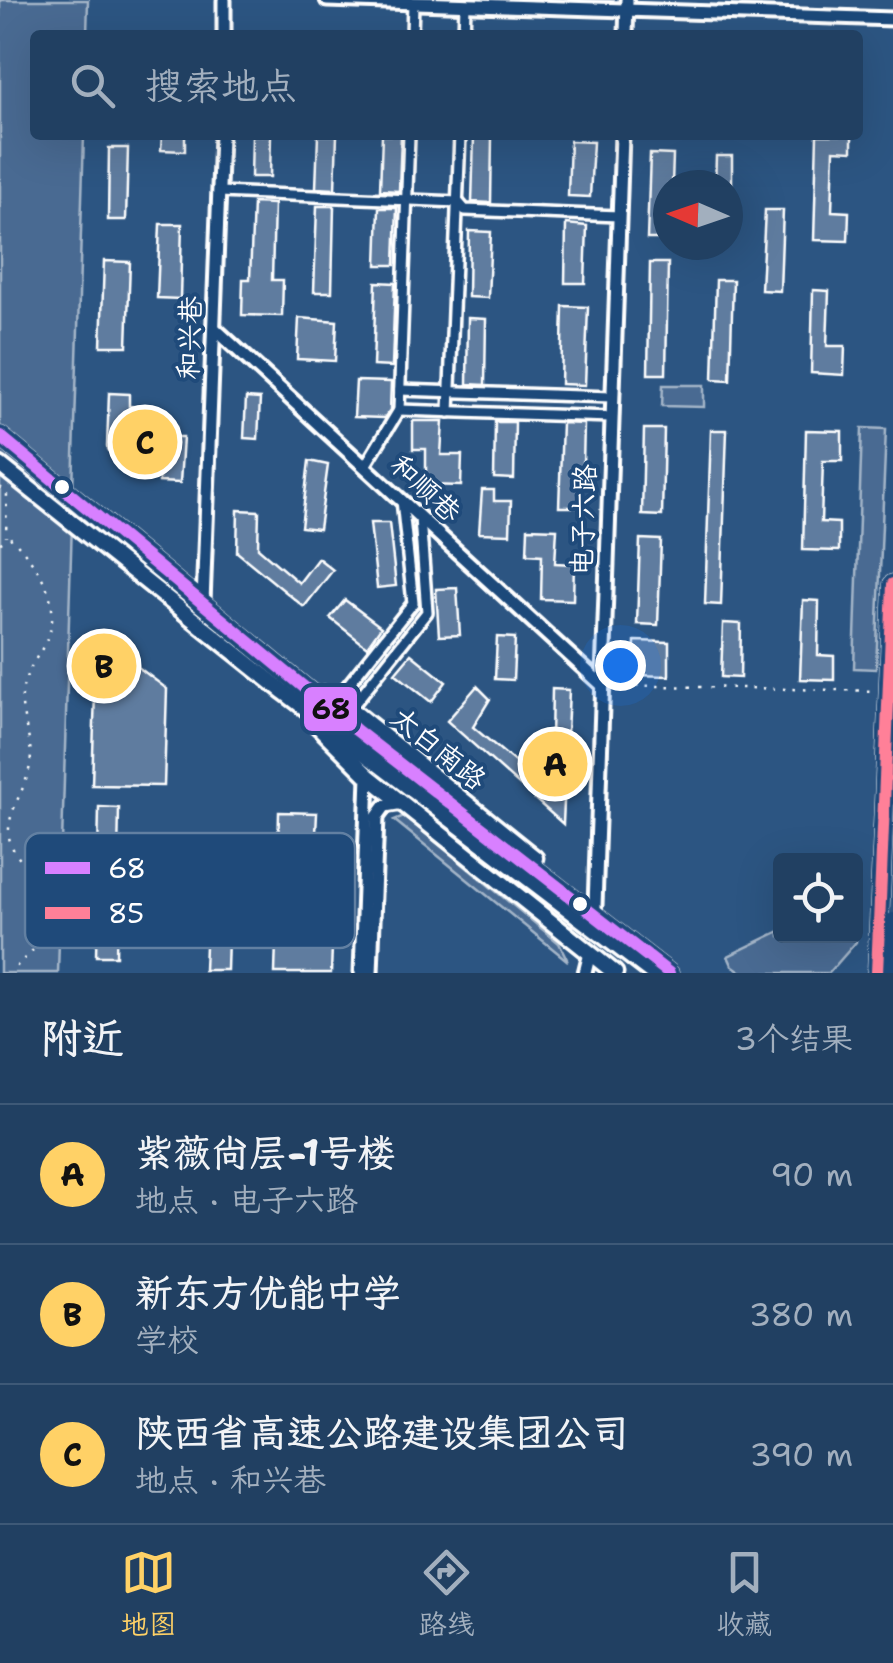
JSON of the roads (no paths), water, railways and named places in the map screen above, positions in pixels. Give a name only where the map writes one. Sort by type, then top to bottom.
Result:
[{"type":"main road","name":"太白南路","points":[[0,436],[300,682],[352,735],[652,973]]},
{"type":"main road","name":"太白南路","points":[[0,465],[284,692],[352,735],[668,973]]},
{"type":"main road","points":[[877,973],[885,954],[893,584]]},
{"type":"main road","name":"太白南路","points":[[300,682],[350,709],[681,973]]},
{"type":"main road","name":"太白南路","points":[[284,692],[368,776],[615,973]]},
{"type":"main road","points":[[891,973],[893,920]]},
{"type":"street","points":[[224,0],[224,30]]},
{"type":"street","points":[[327,0],[627,5],[893,19]]},
{"type":"street","points":[[412,30],[413,3]]},
{"type":"street","points":[[464,30],[466,5]]},
{"type":"street","points":[[626,30],[627,5]]},
{"type":"street","name":"和兴巷","points":[[204,603],[221,140]]},
{"type":"street","points":[[365,466],[399,410],[409,140]]},
{"type":"street","points":[[449,412],[460,140]]},
{"type":"street","name":"电子六路","points":[[596,906],[622,140]]},
{"type":"street","points":[[219,192],[458,202],[465,210],[619,216]]},
{"type":"street","name":"和顺巷","points":[[214,328],[602,684]]},
{"type":"street","points":[[400,390],[612,397]]},
{"type":"street","points":[[399,410],[612,417]]},
{"type":"street","points":[[335,701],[412,603],[402,500]]},
{"type":"street","points":[[350,709],[426,612],[420,516]]},
{"type":"street","points":[[361,973],[368,776]]},
{"type":"street","points":[[370,973],[377,818],[385,806],[404,803]]},
{"type":"street","points":[[585,973],[590,953]]},
{"type":"place","name":"陕西省高速公路建设集团公司","points":[[145,442]]},
{"type":"place","name":"新东方优能中学","points":[[104,666]]},
{"type":"place","name":"紫薇尚层-1号楼","points":[[555,764]]}]
